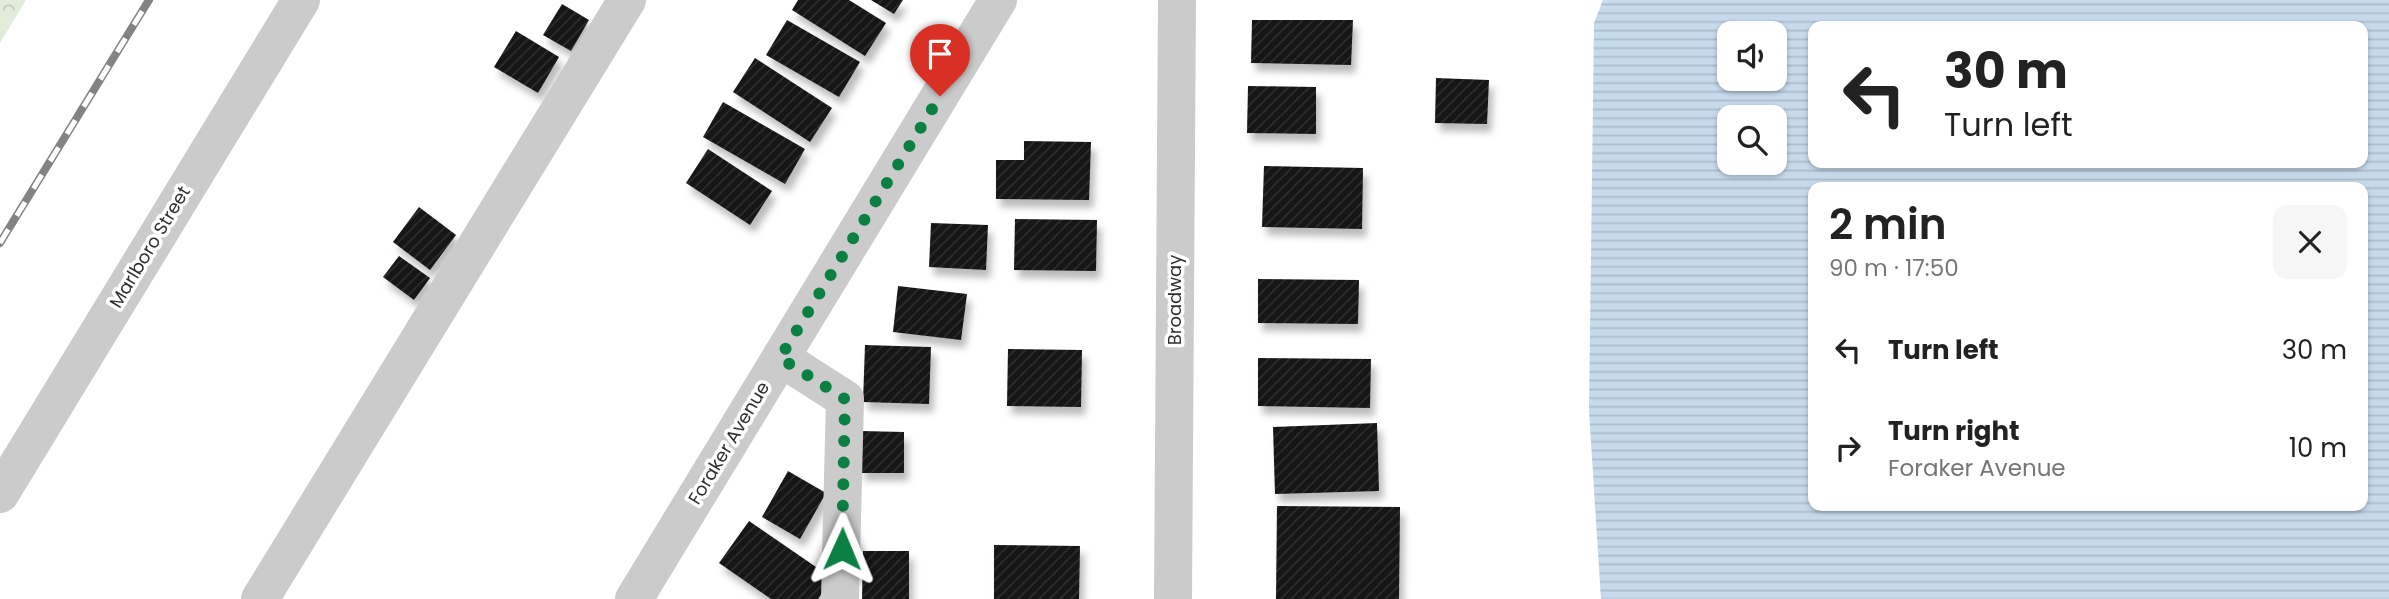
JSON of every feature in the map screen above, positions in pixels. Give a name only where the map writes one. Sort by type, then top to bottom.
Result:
[{"type":"street","name":"Marlboro Street","points":[[0,494],[301,0]]},
{"type":"street","points":[[260,599],[627,0]]},
{"type":"street","name":"Foraker Avenue","points":[[634,599],[998,0]]},
{"type":"street","name":"Broadway","points":[[1172,599],[1177,0]]},
{"type":"street","points":[[780,358],[845,399],[840,599]]},
{"type":"green space","points":[[0,0],[26,0],[0,43]]},
{"type":"water","points":[[1603,0],[2389,0],[2389,599],[1601,599],[1589,411],[1594,23]]},
{"type":"building","points":[[798,0],[849,0],[886,23],[865,56],[792,10]]},
{"type":"building","points":[[871,0],[903,0],[894,14]]},
{"type":"building","points":[[562,4],[589,20],[571,51],[543,35]]},
{"type":"building","points":[[787,20],[860,62],[839,97],[766,55]]},
{"type":"building","points":[[1252,20],[1353,20],[1351,65],[1251,63]]},
{"type":"building","points":[[516,31],[559,57],[538,93],[494,67]]},
{"type":"building","points":[[755,58],[832,108],[810,142],[733,92]]},
{"type":"building","points":[[1436,78],[1489,80],[1487,124],[1435,123]]},
{"type":"building","points":[[1248,86],[1316,87],[1316,134],[1247,133]]},
{"type":"building","points":[[723,102],[805,149],[785,184],[703,137]]},
{"type":"building","points":[[1024,141],[1091,142],[1089,200],[996,199],[996,160],[1024,160]]},
{"type":"building","points":[[708,149],[772,191],[750,225],[686,183]]},
{"type":"building","points":[[1264,166],[1363,168],[1362,229],[1262,227]]},
{"type":"building","points":[[419,207],[456,235],[430,270],[393,242]]},
{"type":"building","points":[[1015,219],[1097,220],[1096,271],[1014,270]]},
{"type":"building","points":[[931,223],[988,225],[986,270],[929,267]]},
{"type":"building","points":[[399,256],[430,278],[414,300],[383,277]]},
{"type":"building","points":[[1258,279],[1359,280],[1358,324],[1258,323]]},
{"type":"building","points":[[898,286],[967,294],[961,340],[893,332]]},
{"type":"building","points":[[865,345],[931,347],[929,404],[863,402]]},
{"type":"building","points":[[1008,349],[1082,350],[1081,407],[1007,406]]},
{"type":"building","points":[[1258,358],[1371,359],[1370,408],[1258,406]]},
{"type":"building","points":[[1377,423],[1379,491],[1275,494],[1273,427]]},
{"type":"building","points":[[861,431],[904,432],[904,473],[860,473]]},
{"type":"building","points":[[788,471],[826,493],[800,539],[762,517]]},
{"type":"building","points":[[1277,506],[1400,507],[1399,599],[1276,599]]},
{"type":"building","points":[[749,521],[832,578],[818,599],[771,599],[719,563]]},
{"type":"building","points":[[994,545],[1080,546],[1079,599],[994,599]]},
{"type":"building","points":[[863,551],[909,551],[909,599],[862,599]]},
{"type":"railway","points":[[0,243],[149,0]]},
{"type":"route","points":[[842,549],[845,399],[780,358],[940,96]]}]
